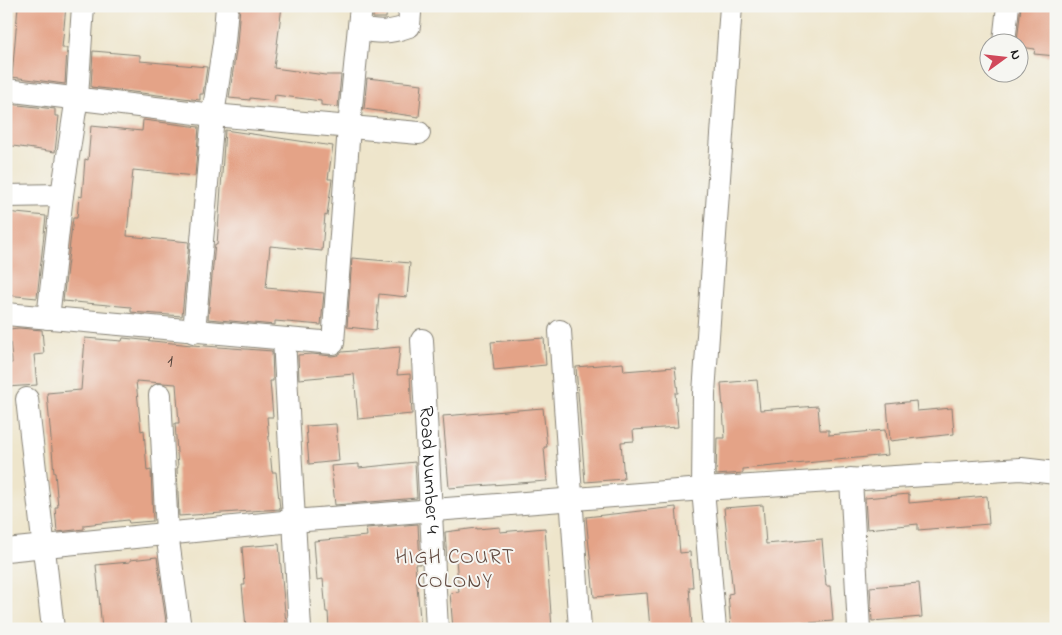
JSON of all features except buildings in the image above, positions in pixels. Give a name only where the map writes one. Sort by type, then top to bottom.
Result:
[{"type":"street","points":[[48,318],[62,195],[77,97],[83,6]]},
{"type":"street","points":[[194,332],[213,115],[224,42],[227,6]]},
{"type":"street","points":[[6,314],[333,343],[349,127],[361,6]]},
{"type":"street","points":[[359,29],[371,32],[392,32],[409,26],[410,13],[407,6]]},
{"type":"street","points":[[715,629],[703,489],[704,392],[731,6]]},
{"type":"street","points":[[1005,32],[1008,6]]},
{"type":"street","points":[[6,90],[77,97],[213,115],[419,133]]},
{"type":"street","points":[[6,196],[62,195]]},
{"type":"street","points":[[560,330],[580,629]]},
{"type":"street","points":[[284,339],[300,629]]},
{"type":"street","name":"Road Number 4","points":[[422,340],[437,629]]},
{"type":"street","points":[[160,396],[168,533],[180,629]]},
{"type":"street","points":[[27,399],[53,629]]},
{"type":"street","points":[[6,550],[293,521],[703,489],[1021,469],[1056,473]]},
{"type":"street","points":[[852,479],[859,629]]},
{"type":"district","name":"HIGH COURT COLONY","points":[[455,570]]}]
